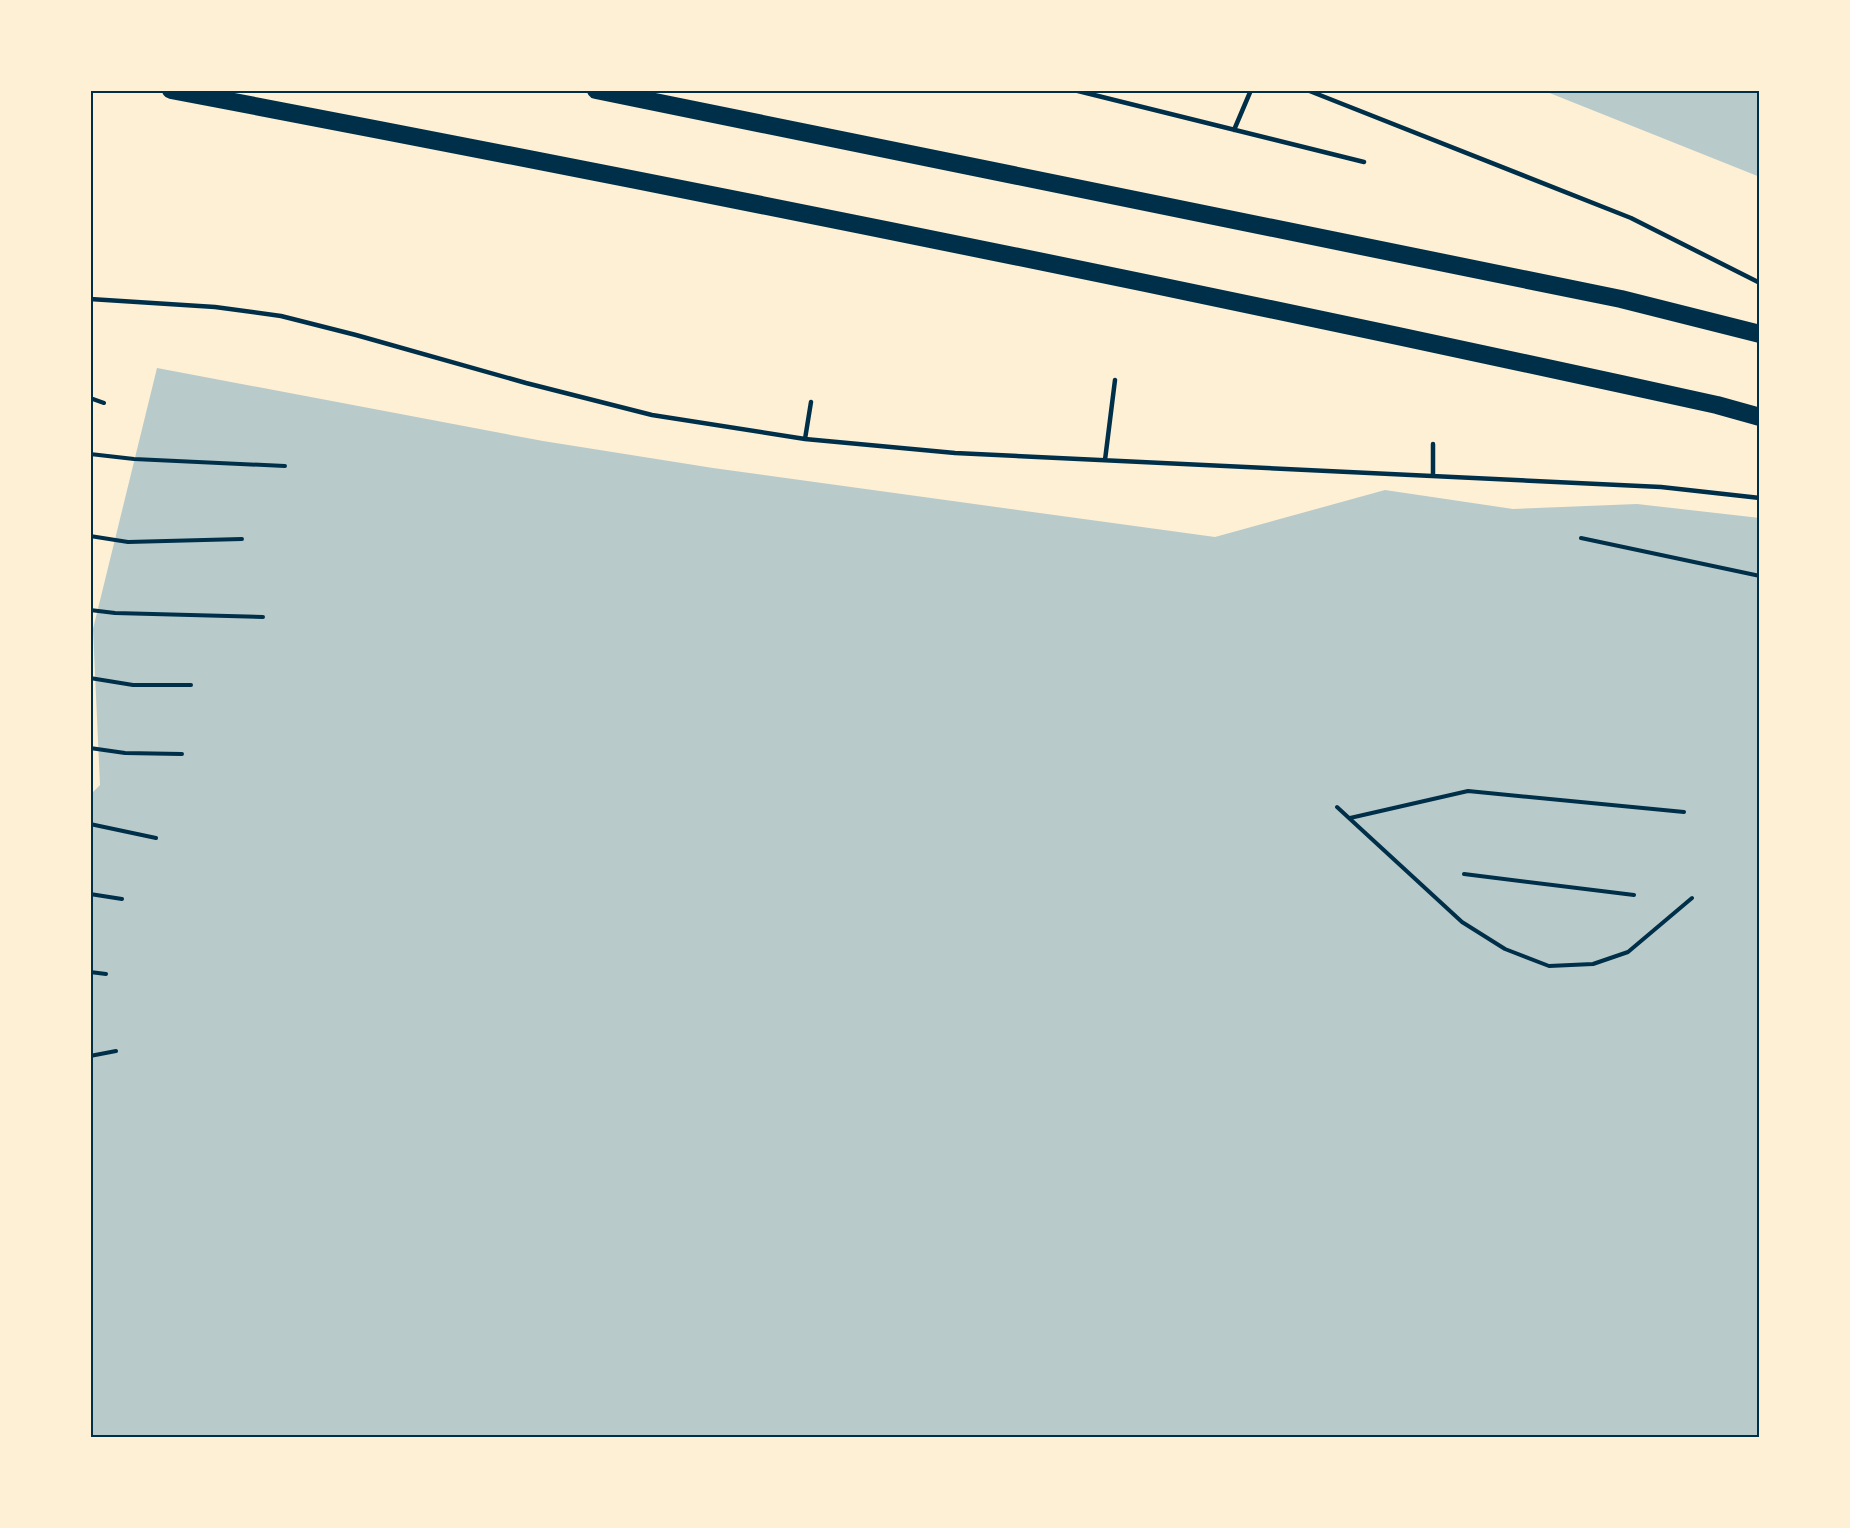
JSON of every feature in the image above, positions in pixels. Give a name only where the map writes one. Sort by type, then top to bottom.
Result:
[{"type":"highway","points":[[171,90],[627,177],[1413,338],[1760,417]]},
{"type":"highway","points":[[596,90],[1621,299],[1760,334]]},
{"type":"lane","points":[[1074,90],[1364,162]]},
{"type":"lane","points":[[1234,130],[1251,90]]},
{"type":"lane","points":[[1306,90],[1631,218],[1760,283]]},
{"type":"lane","points":[[90,299],[215,307],[280,316],[652,415],[805,439],[955,453],[1661,487],[1760,498]]},
{"type":"lane","points":[[1105,460],[1115,380]]},
{"type":"lane","points":[[805,439],[811,402]]},
{"type":"lane","points":[[1433,444],[1433,475]]},
{"type":"path","points":[[90,398],[104,403]]},
{"type":"path","points":[[90,454],[134,459],[285,466]]},
{"type":"path","points":[[90,536],[128,542],[242,539]]},
{"type":"path","points":[[1581,538],[1760,576]]},
{"type":"path","points":[[90,610],[115,613],[263,617]]},
{"type":"path","points":[[90,678],[133,685],[191,685]]},
{"type":"path","points":[[90,748],[125,753],[182,754]]},
{"type":"path","points":[[1350,818],[1468,791],[1684,812]]},
{"type":"path","points":[[1338,807],[1462,922],[1505,949],[1549,966],[1593,964],[1628,952],[1692,898]]},
{"type":"path","points":[[90,824],[156,838]]},
{"type":"path","points":[[1464,874],[1634,895]]},
{"type":"path","points":[[90,894],[122,899]]},
{"type":"path","points":[[90,972],[106,974]]},
{"type":"path","points":[[90,1056],[116,1051]]},
{"type":"shaded area","points":[[1542,90],[1760,90],[1760,177]]},
{"type":"shaded area","points":[[157,368],[543,441],[713,468],[1215,537],[1385,490],[1513,509],[1637,504],[1760,518],[1760,1438],[90,1438],[90,795],[100,785],[93,629]]}]
